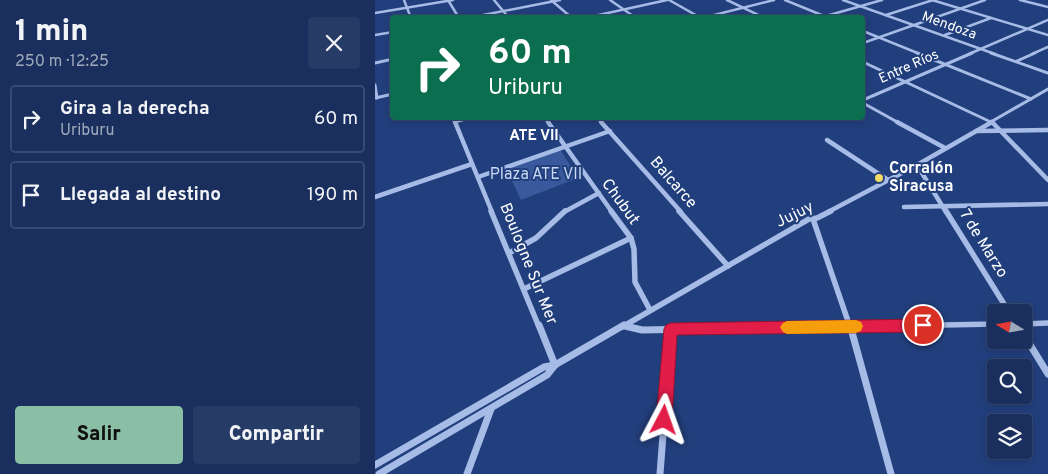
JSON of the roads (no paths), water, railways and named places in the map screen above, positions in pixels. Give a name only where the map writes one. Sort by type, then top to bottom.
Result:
[{"type":"street","points":[[404,0],[410,15]]},
{"type":"street","points":[[448,0],[457,15]]},
{"type":"street","points":[[375,14],[453,0]]},
{"type":"street","points":[[494,0],[507,15]]},
{"type":"street","points":[[481,15],[560,0]]},
{"type":"street","points":[[610,0],[632,15]]},
{"type":"street","points":[[598,15],[668,0],[696,15]]},
{"type":"street","points":[[727,0],[759,15]]},
{"type":"street","points":[[713,15],[774,0]]},
{"type":"street","points":[[785,0],[822,15]]},
{"type":"street","name":"Mendoza","points":[[843,0],[1048,73]]},
{"type":"street","points":[[828,15],[882,0]]},
{"type":"street","points":[[886,15],[933,0],[1048,35]]},
{"type":"street","points":[[865,41],[985,0]]},
{"type":"street","points":[[1021,0],[1048,7]]},
{"type":"street","points":[[551,1],[568,15]]},
{"type":"street","points":[[945,36],[992,18]]},
{"type":"street","name":"Entre Ríos","points":[[865,101],[904,81],[1048,20]]},
{"type":"street","points":[[375,35],[390,32]]},
{"type":"street","points":[[865,32],[1031,99]]},
{"type":"street","points":[[1017,61],[1048,47]]},
{"type":"street","points":[[375,63],[390,60]]},
{"type":"street","points":[[865,63],[991,122],[1001,130],[1048,180]]},
{"type":"street","points":[[375,85],[376,98],[390,95]]},
{"type":"street","name":"Jujuy","points":[[555,365],[809,219],[813,219],[917,165],[1048,89]]},
{"type":"street","points":[[865,103],[945,148]]},
{"type":"street","name":"Boulogne Sur Mer","points":[[454,120],[555,365]]},
{"type":"street","name":"Chubut","points":[[546,120],[631,238],[636,251],[635,281],[637,289],[650,310]]},
{"type":"street","name":"Balcarce","points":[[600,120],[729,266]]},
{"type":"street","points":[[973,132],[1048,130]]},
{"type":"street","points":[[478,178],[610,131]]},
{"type":"street","points":[[827,140],[888,180]]},
{"type":"street","points":[[375,197],[472,164]]},
{"type":"street","name":"7 de Marzo","points":[[917,165],[1004,304]]},
{"type":"street","points":[[509,253],[536,238],[576,204],[599,193]]},
{"type":"street","points":[[904,207],[1048,204]]},
{"type":"street","points":[[813,219],[850,326],[891,474]]},
{"type":"street","points":[[524,289],[631,238]]},
{"type":"street","points":[[625,326],[642,330],[987,324]]},
{"type":"street","points":[[1033,324],[1048,324]]},
{"type":"street","points":[[660,474],[671,329]]},
{"type":"street","points":[[1033,349],[1048,374]]},
{"type":"street","points":[[375,465],[544,367],[555,365]]},
{"type":"street","points":[[379,474],[547,375],[555,365]]},
{"type":"street","points":[[467,474],[494,397]]},
{"type":"place","name":"Corralón Siracusa","points":[[879,178]]},
{"type":"district","name":"ATE VII","points":[[534,136]]},
{"type":"park label","name":"Plaza ATE VII","points":[[536,175]]}]
